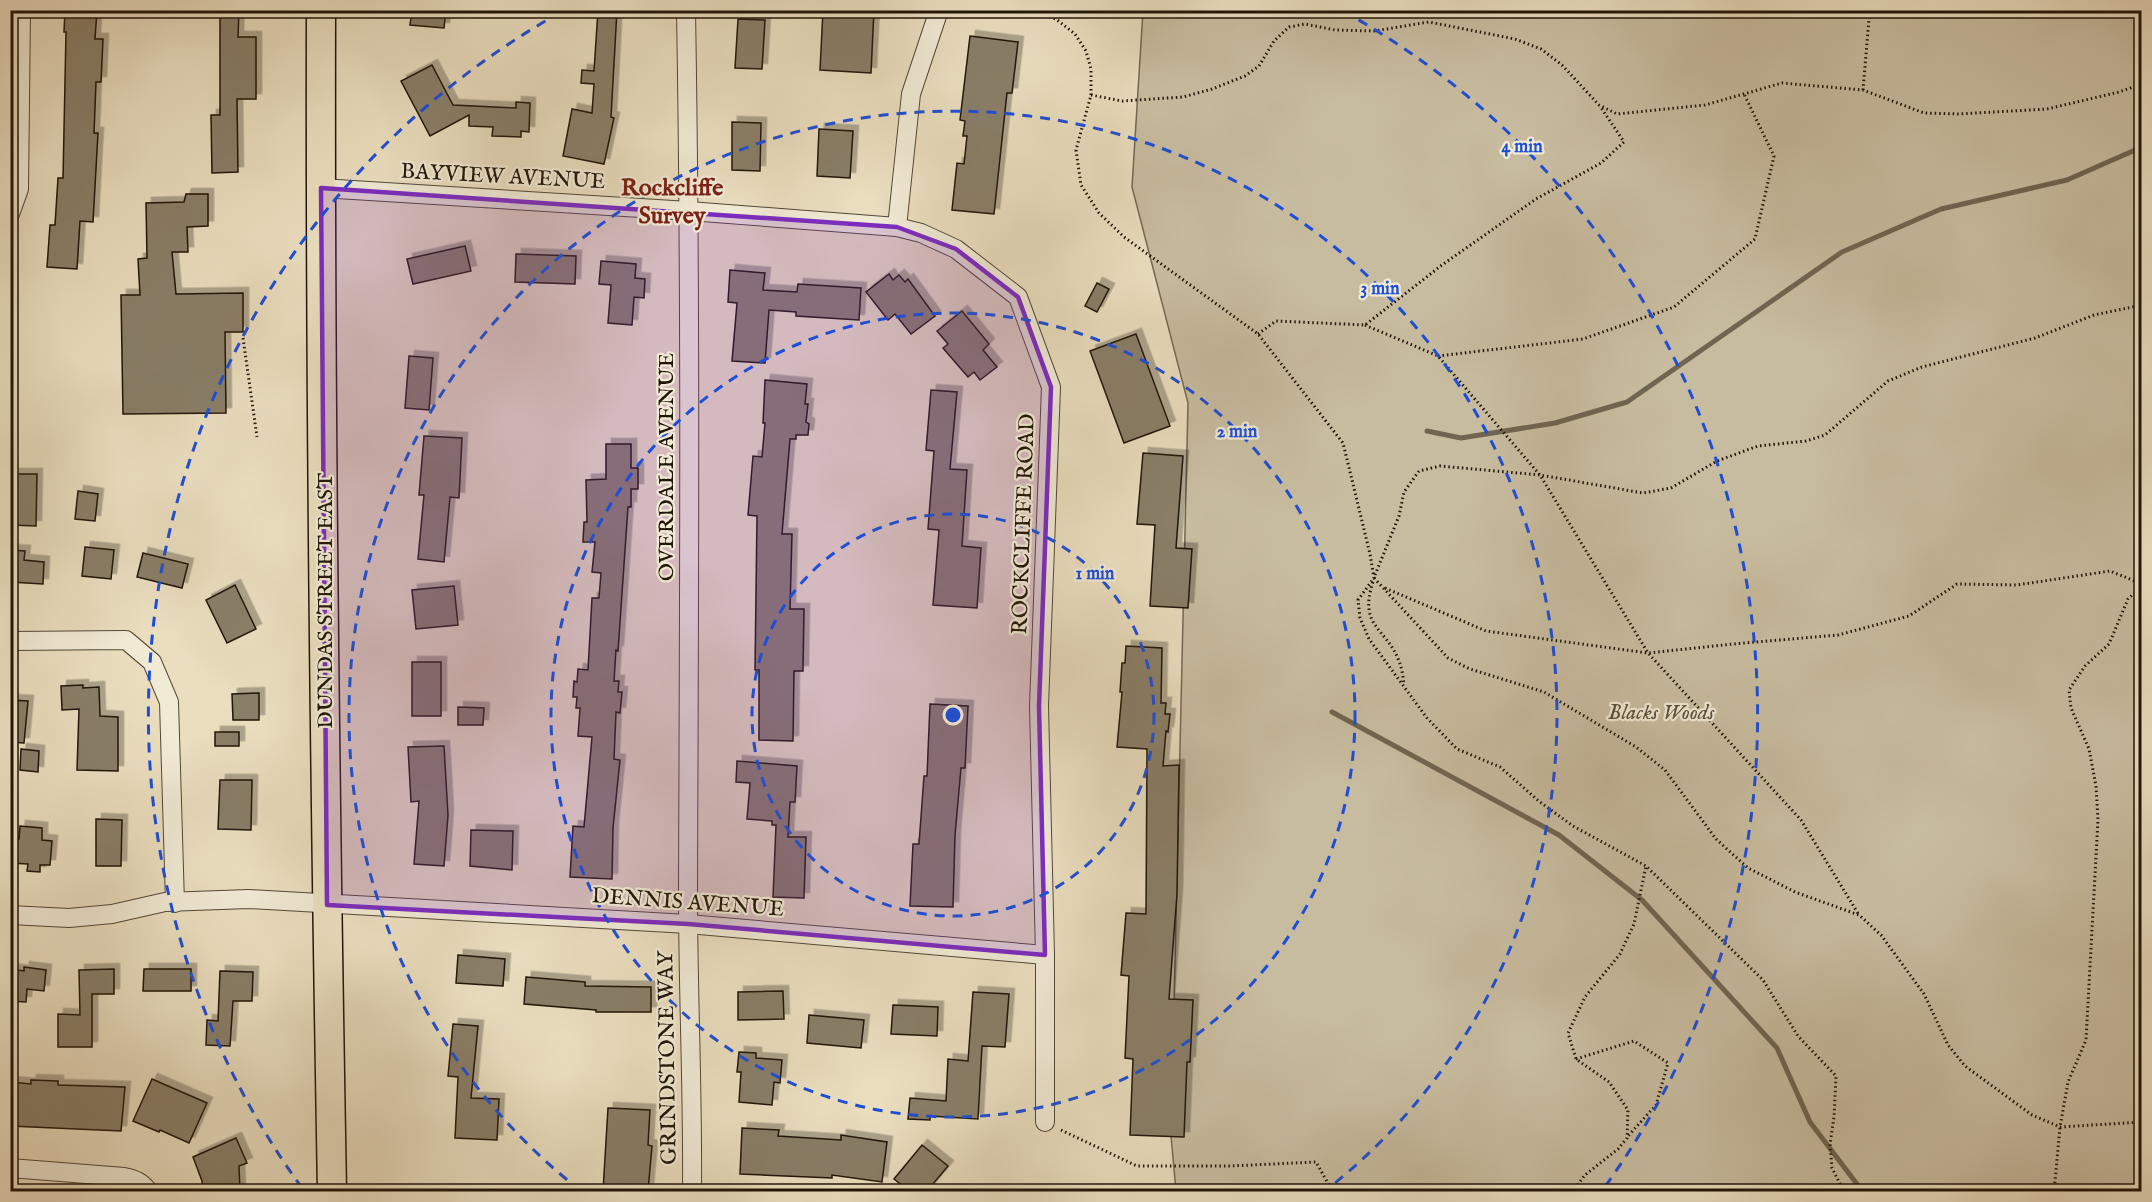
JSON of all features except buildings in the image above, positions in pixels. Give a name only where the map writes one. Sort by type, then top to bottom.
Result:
[{"type":"main road","name":"DUNDAS STREET EAST","points":[[321,10],[327,905],[332,1191]]},
{"type":"street","points":[[10,214],[19,189],[15,140],[21,10]]},
{"type":"street","name":"OVERDALE AVENUE","points":[[686,10],[689,211],[688,924]]},
{"type":"street","points":[[897,227],[911,94],[939,10]]},
{"type":"street","name":"BAYVIEW AVENUE","points":[[321,188],[689,211],[897,227]]},
{"type":"street","name":"ROCKCLIFFE ROAD","points":[[897,227],[921,233],[956,249],[1018,297],[1051,387],[1039,706],[1045,955],[1045,1122]]},
{"type":"street","points":[[10,641],[126,640],[152,662],[169,702],[175,903]]},
{"type":"street","name":"DENNIS AVENUE","points":[[10,915],[69,918],[112,914],[165,902],[249,899],[688,924],[1045,955]]},
{"type":"street","name":"GRINDSTONE WAY","points":[[688,924],[692,1191]]},
{"type":"street","points":[[10,1168],[124,1177],[144,1184],[149,1191]]},
{"type":"path","points":[[1028,10],[1056,19],[1075,34],[1086,51],[1091,69],[1091,95],[1076,150],[1081,185],[1099,213],[1124,237],[1258,334],[1343,443],[1374,578],[1448,658],[1470,669],[1544,692],[1636,747],[1665,770],[1716,839],[1748,868],[1795,892],[1859,915]]},
{"type":"path","points":[[1863,90],[1869,19],[1875,10]]},
{"type":"path","points":[[1091,95],[1122,101],[1183,97],[1212,89],[1245,76],[1259,66],[1275,41],[1289,27],[1305,24],[1335,30],[1374,31],[1429,22],[1515,39],[1541,49],[1562,65],[1599,105],[1624,142],[1601,163],[1536,199],[1451,258],[1365,325]]},
{"type":"path","points":[[1599,105],[1617,114],[1705,105],[1782,83],[1863,90],[1924,112],[1959,114],[2047,109],[2120,93],[2142,84]]},
{"type":"path","points":[[1438,356],[1583,339],[1674,307],[1755,238],[1774,156],[1744,94]]},
{"type":"path","points":[[1404,687],[1400,661],[1370,619],[1368,597],[1399,516],[1404,492],[1419,471],[1440,466],[1540,475],[1643,493],[1671,488],[1717,461],[1758,446],[1806,441],[1825,435],[1888,381],[1914,371],[2035,338],[2094,315],[2142,304]]},
{"type":"path","points":[[1258,334],[1276,321],[1365,325],[1438,356],[1540,475],[1648,653],[1801,820],[1859,915],[1881,935],[1924,994],[1948,1045],[1965,1066],[2032,1115],[2060,1127],[2142,1122]]},
{"type":"path","points":[[243,338],[257,437]]},
{"type":"path","points":[[1384,587],[1486,631],[1648,653],[1838,635],[1909,616],[1957,584],[2017,585],[2110,571],[2142,585],[2128,599],[2109,644],[2085,666],[2069,690],[2071,708],[2088,749],[2096,786],[2098,820],[2086,1040],[2068,1082],[2060,1127],[2054,1191]]},
{"type":"path","points":[[1374,578],[1358,600],[1360,618],[1369,639],[1427,718],[1457,749],[1500,767],[1540,802],[1573,826],[1646,866],[1763,980],[1798,1036],[1836,1076],[1830,1144],[1832,1168],[1844,1191]]},
{"type":"path","points":[[1627,1138],[1628,1110],[1609,1082],[1576,1059],[1568,1033],[1585,997],[1620,954],[1634,924],[1646,866]]},
{"type":"path","points":[[1572,1191],[1584,1175],[1618,1149],[1656,1105],[1668,1063],[1634,1041],[1576,1059]]},
{"type":"path","points":[[1045,1122],[1137,1166],[1229,1166],[1316,1161],[1334,1191]]},
{"type":"highlighted area","points":[[321,188],[897,227],[956,249],[1018,297],[1051,387],[1039,706],[1045,955],[688,924],[327,905]]},
{"type":"green space","name":"Blacks Woods","points":[[1143,11],[2141,11],[2141,1191],[1176,1191],[1171,1136],[1188,403],[1132,187]]},
{"type":"waterway","points":[[1427,431],[1461,438],[1555,423],[1627,402],[1842,252],[1941,209],[2067,180],[2142,147]]},
{"type":"waterway","points":[[1332,712],[1559,835],[1642,900],[1777,1048],[1810,1122],[1863,1192]]},
{"type":"district","name":"Rockcliffe Survey","points":[[672,201]]}]
